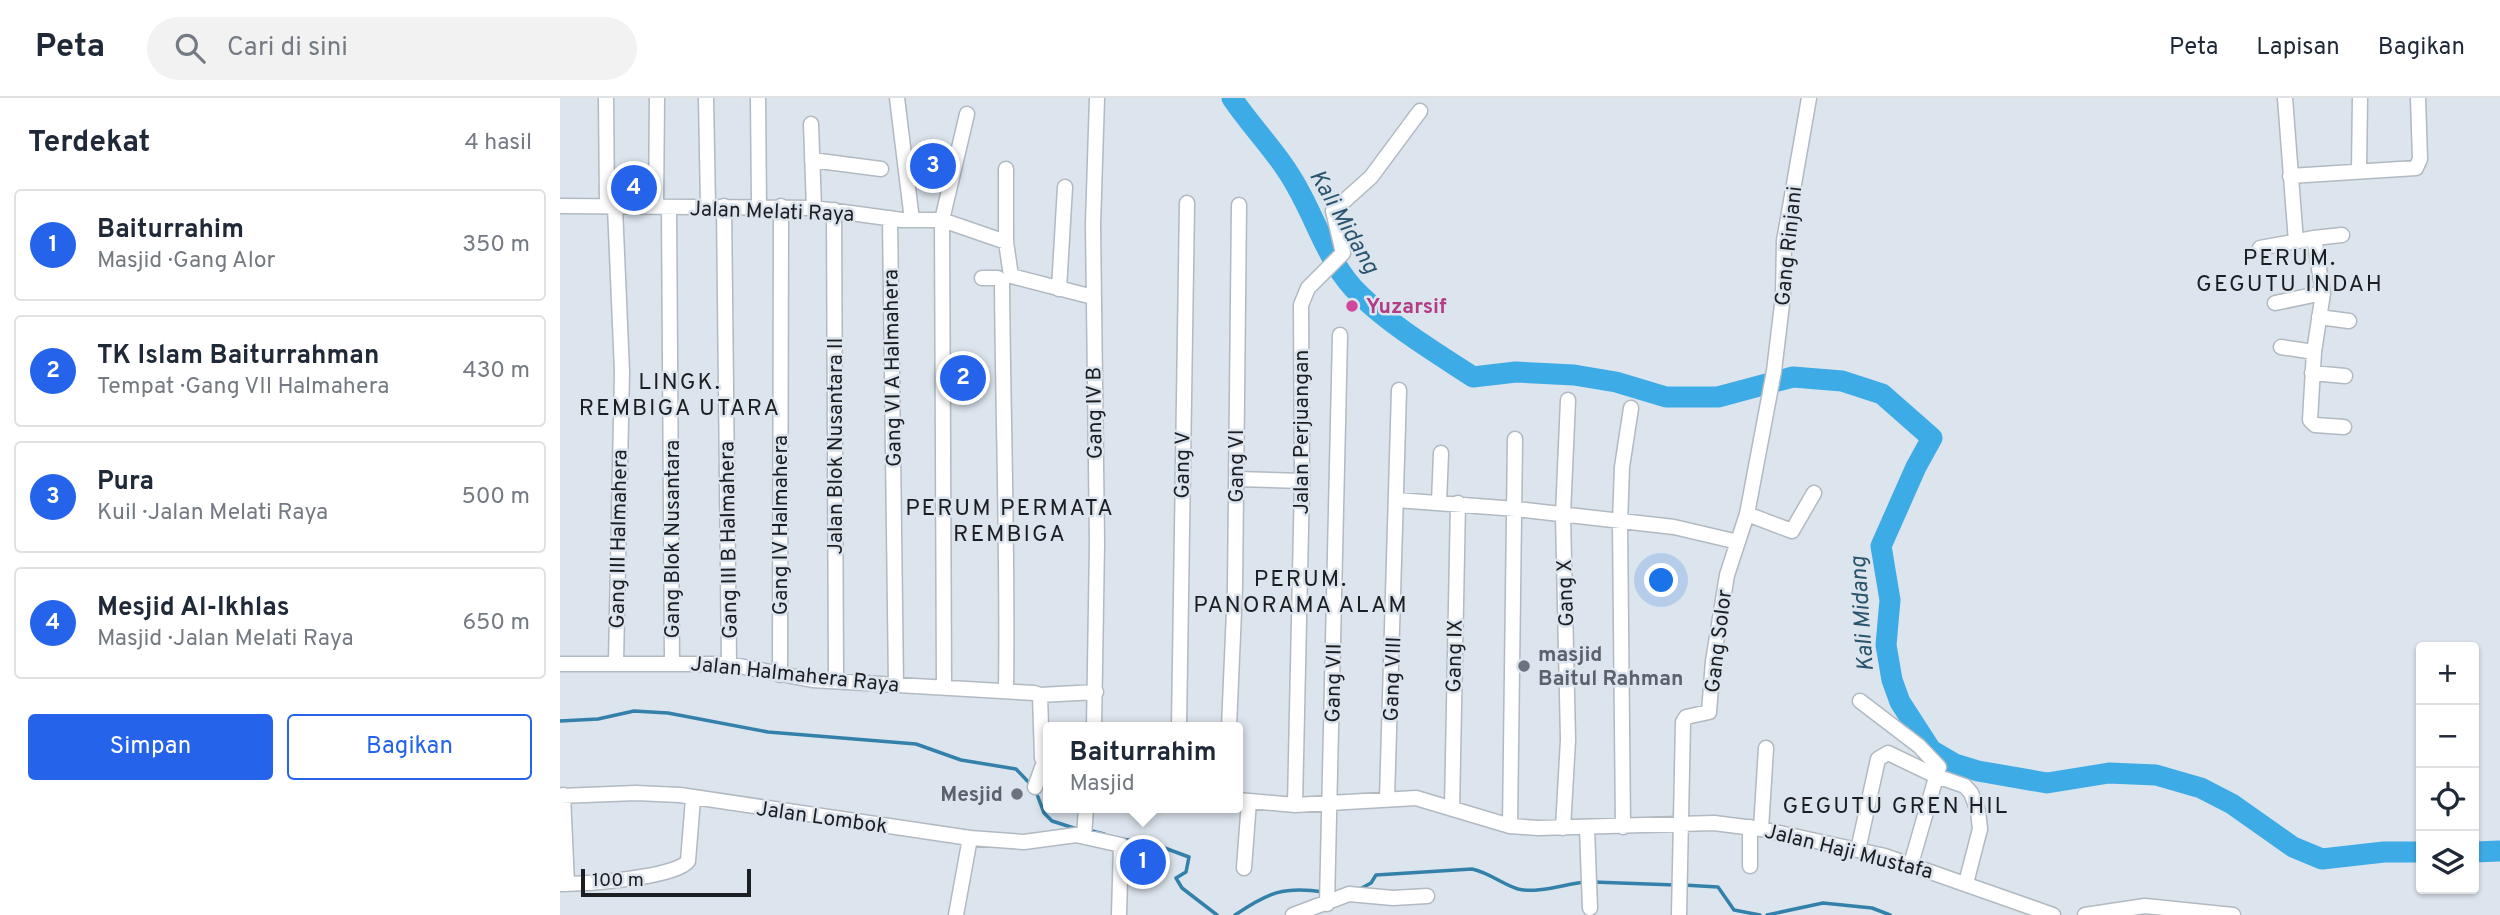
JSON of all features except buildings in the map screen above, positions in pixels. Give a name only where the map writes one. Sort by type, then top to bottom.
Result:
[{"type":"street","name":"Gang III Halmahera","points":[[606,98],[622,372],[615,662]]},
{"type":"street","name":"Gang Blok Nusantara","points":[[657,98],[663,207],[672,662]]},
{"type":"street","points":[[706,98],[708,206]]},
{"type":"street","points":[[758,98],[760,206]]},
{"type":"street","points":[[897,98],[912,220]]},
{"type":"street","name":"Gang IV B","points":[[1094,722],[1093,297],[1097,98]]},
{"type":"street","name":"Gang Rinjani","points":[[1769,394],[1783,296],[1784,241],[1809,98]]},
{"type":"street","points":[[2285,98],[2296,242]]},
{"type":"street","points":[[2359,172],[2360,98]]},
{"type":"street","points":[[2290,176],[2406,169],[2419,164],[2418,98]]},
{"type":"street","name":"Jalan Perjuangan","points":[[1295,804],[1302,481],[1301,304],[1308,288],[1343,253],[1333,211],[1371,177],[1420,111]]},
{"type":"street","points":[[944,687],[942,220],[967,114]]},
{"type":"street","points":[[811,124],[814,208]]},
{"type":"street","points":[[812,160],[881,169]]},
{"type":"street","points":[[1006,169],[1006,242],[1011,276],[1093,297]]},
{"type":"street","points":[[1059,289],[1065,187]]},
{"type":"street","name":"Gang V","points":[[1179,722],[1187,203]]},
{"type":"street","name":"Gang VI","points":[[1229,722],[1237,480],[1239,205]]},
{"type":"street","name":"Jalan Melati Raya","points":[[560,206],[814,208],[890,218],[942,220],[1006,242]]},
{"type":"street","name":"Gang III B Halmahera","points":[[724,206],[729,664]]},
{"type":"street","name":"Gang IV Halmahera","points":[[780,206],[780,676]]},
{"type":"street","name":"Jalan Blok Nusantara II","points":[[834,210],[836,681]]},
{"type":"street","name":"Gang VI A Halmahera","points":[[890,218],[896,685]]},
{"type":"street","points":[[2260,248],[2342,234]]},
{"type":"street","points":[[2314,238],[2323,293],[2312,373],[2311,423],[2344,427]]},
{"type":"street","points":[[982,278],[998,278],[1002,283],[1001,406],[1008,527],[1006,691]]},
{"type":"street","points":[[2275,303],[2323,293]]},
{"type":"street","points":[[2319,317],[2349,321]]},
{"type":"street","name":"Gang VII","points":[[1327,897],[1340,335]]},
{"type":"street","points":[[2281,347],[2314,352]]},
{"type":"street","points":[[2312,373],[2345,376]]},
{"type":"street","name":"Gang VIII","points":[[1387,799],[1399,390]]},
{"type":"street","name":"Gang Solor","points":[[1679,915],[1683,722],[1686,717],[1709,712],[1718,624],[1727,575],[1747,514],[1769,394]]},
{"type":"street","name":"Gang X","points":[[1563,828],[1568,740],[1563,515],[1567,400]]},
{"type":"street","points":[[1623,827],[1620,523],[1622,467],[1631,408]]},
{"type":"street","points":[[1510,826],[1516,439]]},
{"type":"street","points":[[1439,502],[1441,453]]},
{"type":"street","points":[[1237,480],[1302,481]]},
{"type":"street","points":[[1747,514],[1792,531],[1814,493]]},
{"type":"street","points":[[1396,500],[1458,503],[1700,531],[1738,542]]},
{"type":"street","name":"Gang IX","points":[[1452,809],[1458,503]]},
{"type":"street","name":"Jalan Halmahera Raya","points":[[560,664],[729,664],[759,668],[780,676],[836,681],[1040,695],[1096,692]]},
{"type":"street","points":[[1040,695],[1043,730]]},
{"type":"street","points":[[1860,701],[1936,760],[1939,766],[1911,864]]},
{"type":"street","points":[[1750,866],[1766,747]]},
{"type":"street","points":[[1858,850],[1880,755],[1888,753],[1936,776],[1965,786],[1978,811],[1980,829],[1966,883]]},
{"type":"street","points":[[1035,787],[1043,770]]},
{"type":"street","name":"Jalan Lombok","points":[[562,796],[636,793],[680,795],[970,838],[1024,842],[1083,831],[1121,845],[1119,915]]},
{"type":"street","points":[[562,796],[564,884],[661,873],[683,867],[688,861],[693,799]]},
{"type":"street","points":[[1244,868],[1243,801],[1295,804],[1387,799],[1427,800],[1510,826],[1587,828],[1679,824]]},
{"type":"street","points":[[1083,831],[1085,813]]},
{"type":"street","name":"Jalan Haji Mustafa","points":[[1679,824],[1714,823],[1756,828],[1858,850],[1911,864],[2053,915]]},
{"type":"street","points":[[1587,828],[1590,908]]},
{"type":"street","points":[[956,915],[970,838]]},
{"type":"street","points":[[1293,915],[1327,897],[1349,894],[1393,898],[1427,896]]},
{"type":"street","points":[[2085,915],[2145,906],[2233,915]]},
{"type":"waterway","name":"Kali Midang","points":[[1232,98],[1291,177],[1332,258],[1350,284],[1400,328],[1473,377],[1516,372],[1574,375],[1616,382],[1666,397],[1718,397],[1793,377],[1842,381],[1882,394],[1932,438],[1881,546],[1890,600],[1886,645],[1892,680],[1900,702],[1931,750],[1955,764],[1978,771],[2047,783],[2109,773],[2156,775],[2201,788],[2232,804],[2293,847],[2322,859],[2384,852],[2416,852]]},
{"type":"waterway","points":[[560,721],[598,719],[634,711],[668,713],[768,732],[916,744],[961,760],[1016,769],[1035,789],[1043,810]]},
{"type":"waterway","points":[[1044,813],[1052,821],[1077,829]]},
{"type":"waterway","points":[[1088,830],[1104,834]]},
{"type":"waterway","points":[[1121,839],[1151,843],[1189,857],[1186,872],[1176,878],[1182,888],[1217,915]]},
{"type":"waterway","name":"Kali Midang","points":[[2479,852],[2500,851]]},
{"type":"waterway","points":[[1360,889],[1371,883],[1376,875],[1472,869],[1512,887],[1526,890],[1542,890],[1585,882]]},
{"type":"waterway","points":[[1593,882],[1675,885]]},
{"type":"waterway","points":[[1683,885],[1718,887],[1734,910],[1760,915]]},
{"type":"waterway","points":[[1235,915],[1277,893],[1298,890],[1324,892]]},
{"type":"waterway","points":[[1767,915],[1823,903],[1872,908],[1890,915]]},
{"type":"place","name":"Pura","points":[[933,166]]},
{"type":"place","name":"Mesjid Al-Ikhlas","points":[[634,188]]},
{"type":"place","name":"Yuzarsif","points":[[1352,306]]},
{"type":"place","name":"TK Islam Baiturrahman","points":[[963,378]]},
{"type":"place","name":"masjid Baitul Rahman","points":[[1524,666]]},
{"type":"place","name":"Mesjid","points":[[1017,794]]},
{"type":"place","name":"Baiturrahim","points":[[1143,862]]},
{"type":"district","name":"PERUM. GEGUTU INDAH","points":[[2290,270]]},
{"type":"district","name":"LINGK. REMBIGA UTARA","points":[[680,394]]},
{"type":"district","name":"PERUM PERMATA REMBIGA","points":[[1010,520]]},
{"type":"district","name":"PERUM. PANORAMA ALAM","points":[[1301,591]]},
{"type":"district","name":"GEGUTU GREN HIL","points":[[1896,805]]}]
